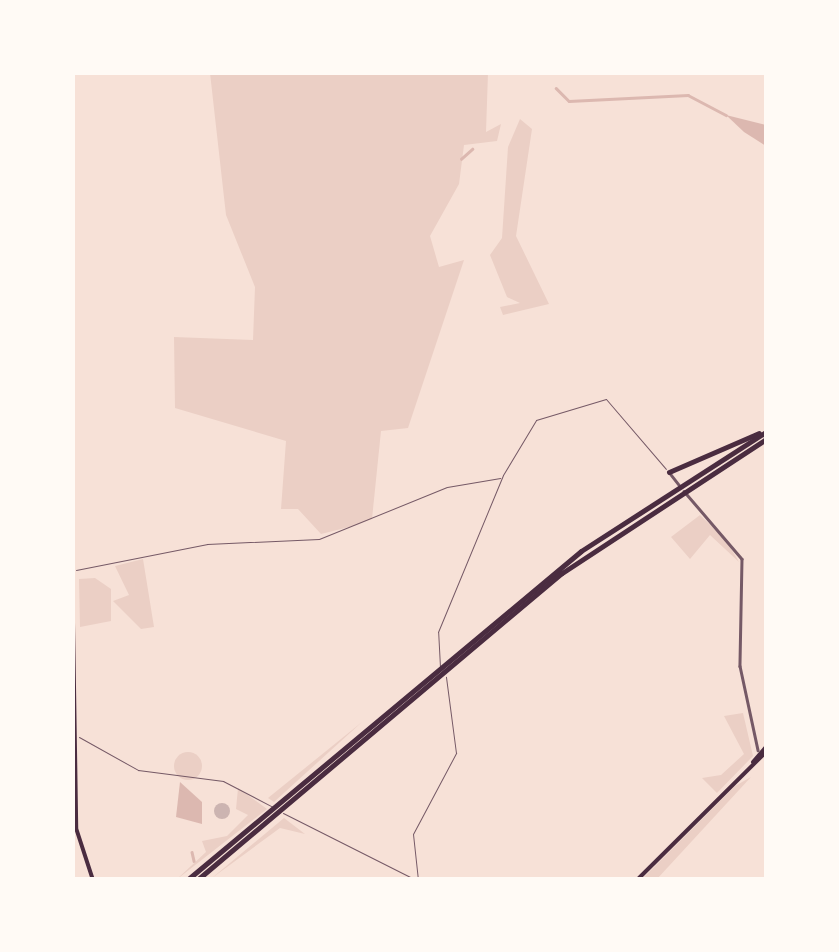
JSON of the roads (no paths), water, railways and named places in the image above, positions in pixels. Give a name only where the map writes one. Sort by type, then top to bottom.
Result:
[{"type":"highway","points":[[671,475],[766,434]]},
{"type":"highway","points":[[188,880],[581,551],[766,434]]},
{"type":"highway","points":[[197,880],[430,679]]},
{"type":"main road","points":[[72,559],[79,736],[76,828],[93,880]]},
{"type":"main road","points":[[637,880],[763,751]]},
{"type":"street","points":[[417,880],[414,834],[456,753],[438,632],[503,475],[536,420],[601,397],[744,564],[740,666],[756,742],[763,751]]},
{"type":"street","points":[[73,569],[207,544],[318,539],[446,487],[492,483],[503,475]]},
{"type":"street","points":[[492,483],[497,490]]},
{"type":"street","points":[[79,736],[138,770],[223,781],[285,815],[409,872],[417,880]]},
{"type":"street","points":[[409,872],[414,871]]},
{"type":"waterway","points":[[556,88],[569,101],[688,95],[726,115]]},
{"type":"waterway","points":[[461,159],[472,149]]},
{"type":"waterway","points":[[192,852],[194,861]]}]
